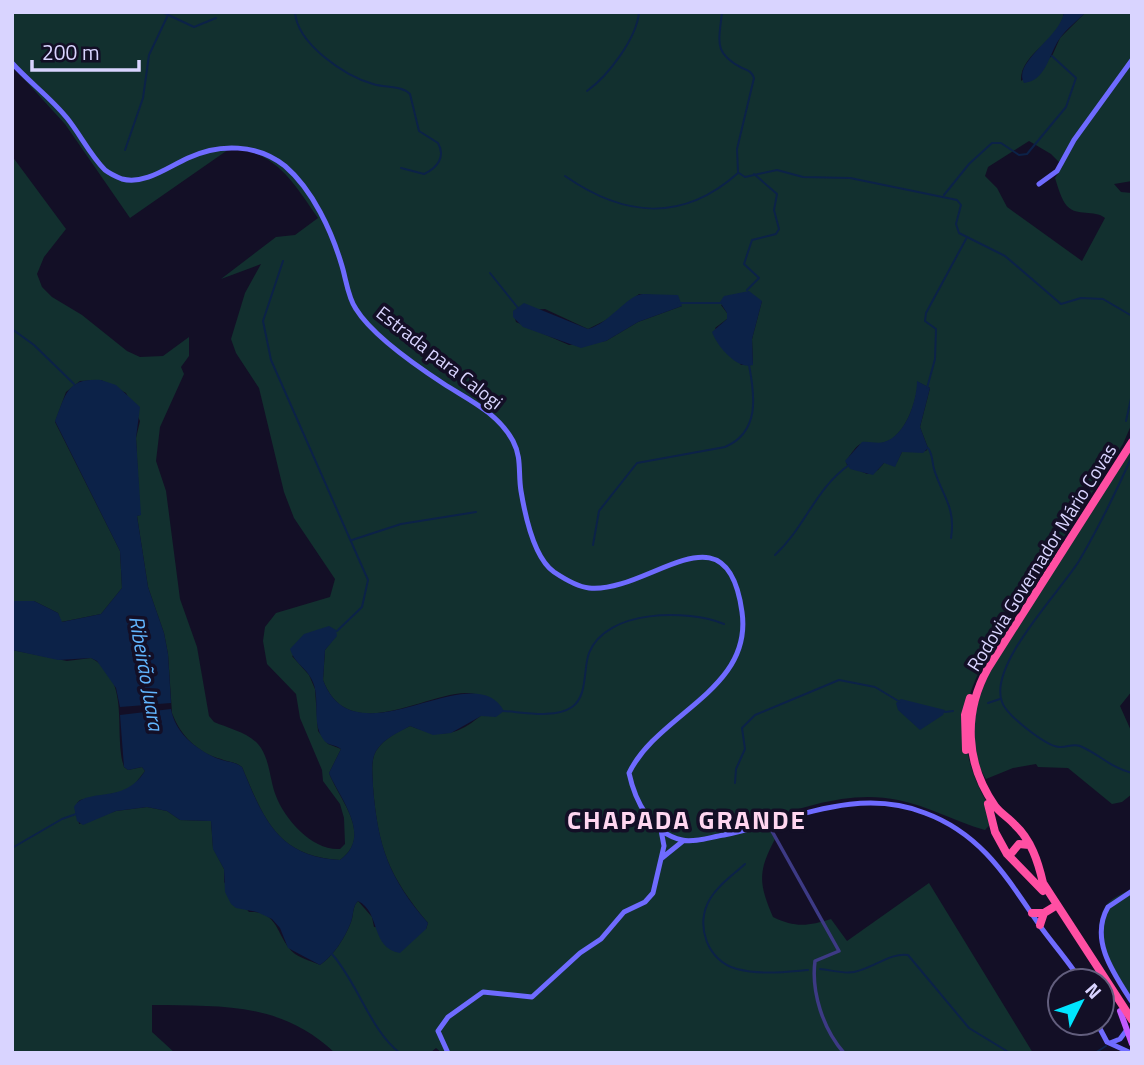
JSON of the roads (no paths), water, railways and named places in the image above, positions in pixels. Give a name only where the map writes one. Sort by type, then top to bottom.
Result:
[{"type":"highway","name":"Rodovia Governador Mário Covas","points":[[1009,856],[995,832],[992,811],[976,783],[967,755],[965,715],[981,673],[1132,432]]},
{"type":"highway","name":"Rodovia Governador Mário Covas","points":[[1131,1019],[1055,906],[1043,883],[1038,860],[1017,826],[996,808],[977,771],[970,730],[975,695],[992,661],[1132,443]]},
{"type":"highway","points":[[1029,845],[1019,844],[1009,856],[1039,885],[1055,906],[1092,967]]},
{"type":"highway","points":[[1032,913],[1044,913],[1055,906]]},
{"type":"highway","points":[[1040,925],[1044,913]]},
{"type":"highway","points":[[1116,1005],[1129,1030]]},
{"type":"main road","points":[[1129,1030],[1132,1044]]},
{"type":"street","points":[[1039,184],[1057,171],[1074,140],[1132,60]]},
{"type":"street","name":"Estrada para Calogi","points":[[12,63],[68,119],[106,172],[124,180],[150,177],[192,156],[239,146],[263,152],[286,167],[311,198],[335,243],[355,308],[405,354],[480,405],[512,439],[521,461],[520,490],[534,545],[542,562],[555,573],[586,588],[605,588],[651,575],[698,555],[714,558],[725,567],[733,581],[742,611],[741,650],[733,665],[708,693],[656,734],[638,755],[629,773],[641,810],[661,830],[683,841]]},
{"type":"street","points":[[662,858],[683,841],[768,823],[837,804],[863,801],[914,809],[955,827],[980,845],[1004,870],[1072,967]]},
{"type":"street","points":[[768,823],[839,951],[815,961],[813,982],[823,1015],[844,1053]]},
{"type":"street","points":[[448,1053],[438,1031],[448,1017],[483,992],[532,997],[580,953],[601,939],[624,912],[645,902],[657,882],[662,858],[661,830]]},
{"type":"street","points":[[1132,891],[1108,906],[1102,935],[1108,964],[1132,1002]]},
{"type":"street","points":[[1110,1044],[1120,1040],[1129,1030]]},
{"type":"street","points":[[1102,1037],[1110,1044],[1131,1053]]},
{"type":"water","points":[[1064,12],[1086,12],[1061,37],[1042,73],[1024,83],[1022,75],[1025,67],[1055,31]]},
{"type":"water","points":[[749,291],[762,301],[752,339],[753,365],[747,366],[728,356],[712,332],[727,319],[727,313],[720,302],[724,296]]},
{"type":"water","points":[[643,294],[678,295],[682,306],[638,322],[606,341],[581,348],[523,327],[513,317],[513,311],[524,303],[588,329],[604,321],[631,299]]},
{"type":"water","points":[[101,380],[116,385],[140,407],[136,438],[141,515],[137,516],[148,587],[164,633],[168,654],[171,703],[120,707],[116,688],[97,661],[91,658],[58,660],[12,650],[12,601],[34,601],[58,613],[62,622],[101,614],[122,588],[120,551],[55,421],[65,396],[74,385]]},
{"type":"water","points":[[917,381],[930,388],[920,427],[928,448],[923,453],[902,452],[895,467],[884,463],[873,475],[850,469],[845,461],[862,442],[884,442],[898,433],[909,416]]},
{"type":"water","points":[[329,626],[336,630],[337,636],[325,650],[323,680],[339,703],[360,713],[386,712],[467,694],[489,697],[504,711],[496,717],[481,716],[451,733],[433,735],[410,726],[379,746],[373,760],[372,773],[382,845],[395,876],[428,923],[426,929],[400,953],[384,944],[370,913],[358,901],[342,940],[320,965],[288,948],[280,928],[272,919],[231,904],[225,892],[224,869],[213,849],[211,821],[180,820],[167,811],[147,807],[116,811],[83,825],[77,821],[74,807],[87,797],[126,788],[136,782],[145,771],[142,767],[128,770],[124,767],[120,715],[171,709],[181,732],[193,744],[216,758],[242,767],[257,803],[276,832],[287,843],[319,857],[340,860],[354,840],[351,817],[329,773],[341,749],[327,743],[319,732],[313,682],[290,649],[304,634]]},
{"type":"water","points":[[901,699],[945,710],[943,715],[920,730],[898,710],[896,703]]},
{"type":"waterway","points":[[162,12],[194,27],[216,18]]},
{"type":"waterway","points":[[295,12],[304,36],[324,57],[362,80],[402,89],[410,94],[419,131],[438,143],[441,157],[433,169],[424,174],[401,168]]},
{"type":"waterway","points":[[587,91],[620,56],[633,33],[639,12]]},
{"type":"waterway","points":[[722,12],[719,39],[722,52],[733,63],[750,72],[754,78],[737,149],[738,172]]},
{"type":"waterway","points":[[125,150],[143,98],[149,55],[167,17]]},
{"type":"waterway","points":[[944,195],[969,164],[992,143],[1001,143],[1019,155],[1027,154],[1066,107],[1076,78],[1052,56]]},
{"type":"waterway","points":[[739,173],[745,177],[777,170],[803,177],[850,178],[957,200],[961,205],[956,224],[959,233],[1005,256],[1061,304],[1081,298],[1103,299],[1132,316]]},
{"type":"waterway","points":[[565,176],[609,200],[653,209],[674,207],[696,200],[717,189],[738,173]]},
{"type":"waterway","points":[[747,290],[759,278],[744,264],[752,240],[776,234],[779,229],[774,210],[777,194],[754,174]]},
{"type":"waterway","points":[[927,388],[935,359],[936,329],[925,321],[926,313],[966,239]]},
{"type":"waterway","points":[[283,261],[263,321],[271,360],[368,580],[362,607],[337,631]]},
{"type":"waterway","points":[[490,273],[518,308]]},
{"type":"waterway","points":[[678,303],[721,303]]},
{"type":"waterway","name":"Ribeirão Juara","points":[[12,329],[34,345],[74,384]]},
{"type":"waterway","points":[[593,545],[599,511],[637,463],[725,447],[744,432],[750,423],[753,401],[749,365]]},
{"type":"waterway","points":[[1126,421],[1132,394]]},
{"type":"waterway","points":[[928,448],[950,509],[951,538]]},
{"type":"waterway","points":[[1132,456],[1079,561],[1015,650],[1005,669],[1000,687],[1005,708],[1036,736],[1059,747],[1080,746],[1132,773]]},
{"type":"waterway","points":[[775,555],[795,532],[827,485],[849,465]]},
{"type":"waterway","points":[[352,540],[401,524],[476,512]]},
{"type":"waterway","points":[[503,711],[548,714],[572,707],[581,696],[589,653],[598,639],[612,628],[649,616],[670,615],[709,619],[724,624]]},
{"type":"waterway","points":[[735,783],[736,769],[745,749],[742,728],[755,715],[839,680],[875,687],[900,702]]},
{"type":"waterway","points":[[988,703],[1000,699]]},
{"type":"waterway","points":[[945,712],[953,711]]},
{"type":"waterway","points":[[12,848],[62,819],[76,814]]},
{"type":"waterway","points":[[745,864],[717,889],[705,909],[704,931],[711,951],[727,965],[746,971],[808,970]]},
{"type":"waterway","name":"Ribeirão Juara","points":[[332,954],[350,979],[372,1020],[400,1053]]},
{"type":"waterway","points":[[820,969],[854,972],[888,958],[908,955],[969,1028],[1010,1053]]},
{"type":"waterway","points":[[1095,1053],[1106,1046]]},
{"type":"district","name":"CHAPADA GRANDE","points":[[687,819]]}]
